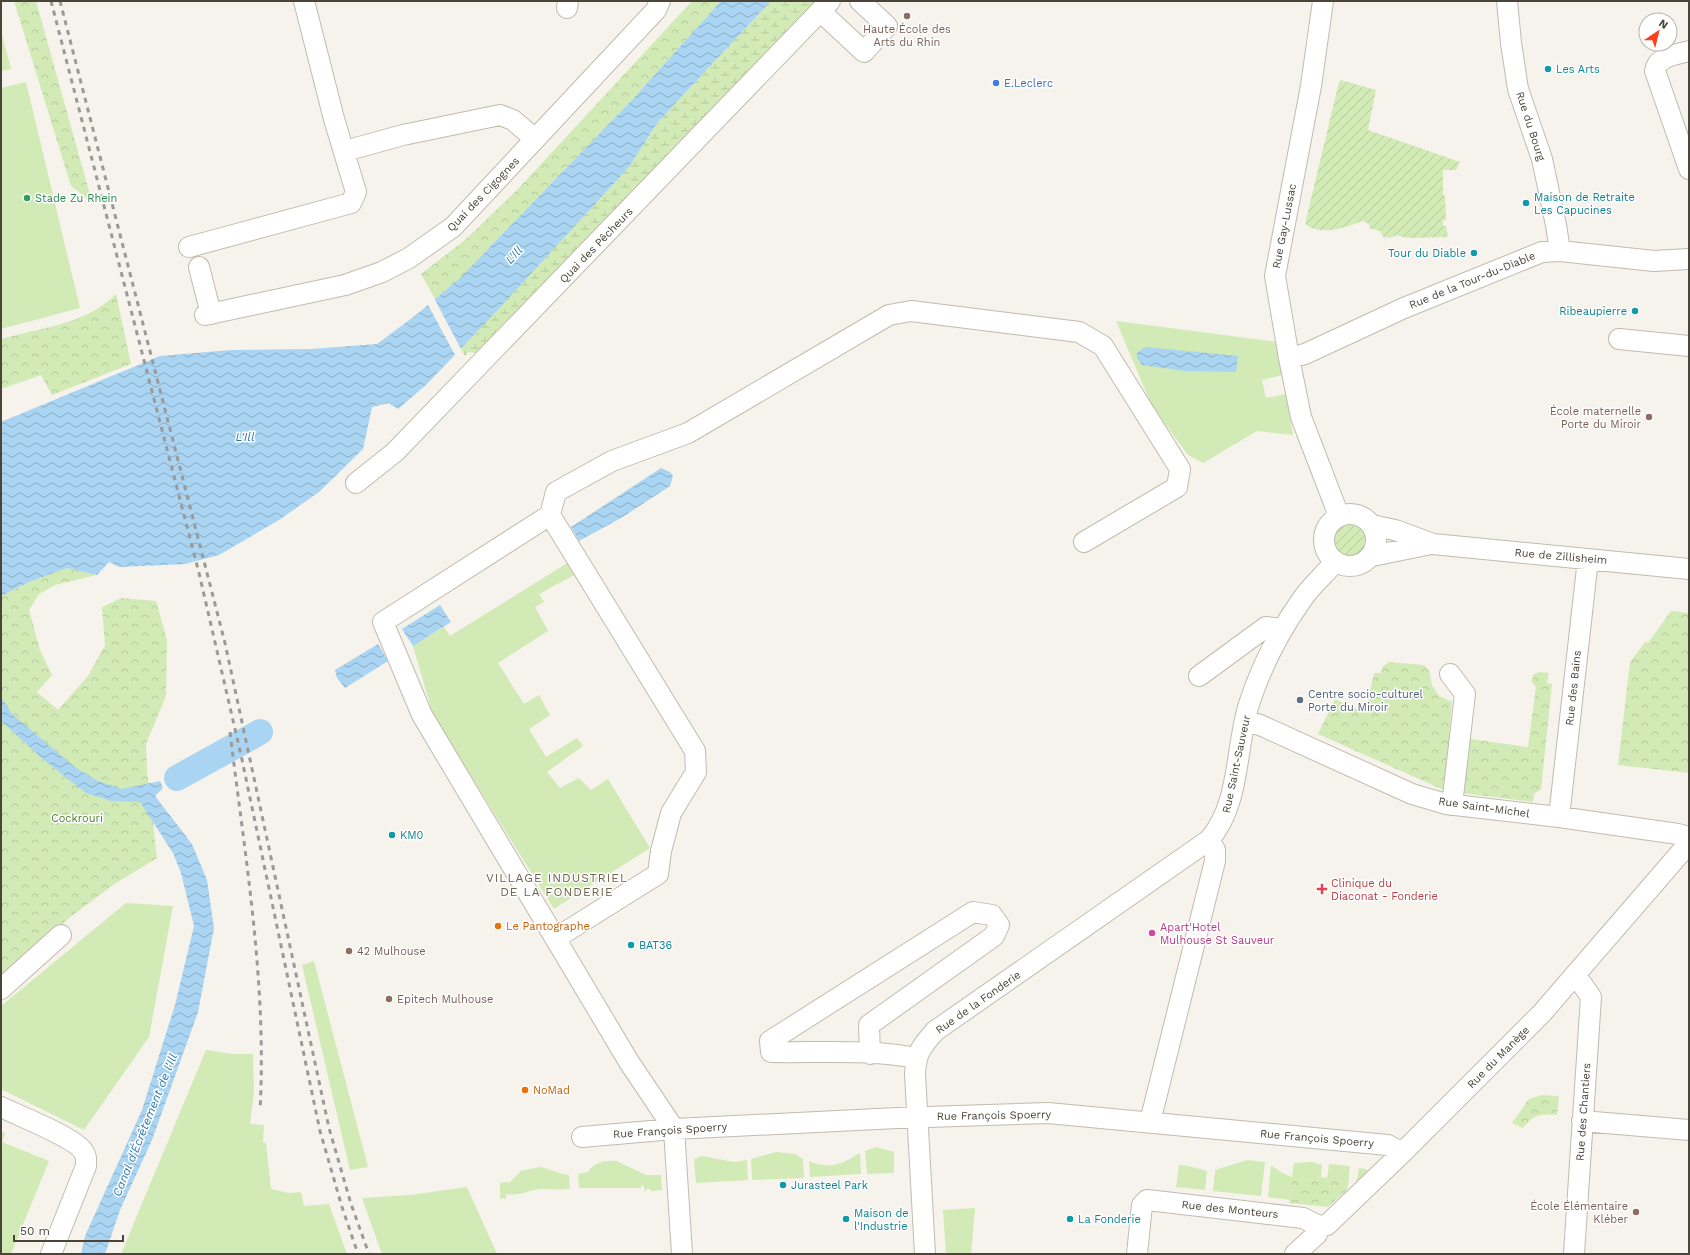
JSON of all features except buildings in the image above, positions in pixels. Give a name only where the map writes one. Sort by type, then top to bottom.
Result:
[{"type":"street","points":[[189,247],[351,203],[356,192],[345,150],[334,119],[304,1]]},
{"type":"street","name":"Quai des Cigognes","points":[[199,267],[208,315],[346,285],[382,272],[409,258],[453,227],[656,10],[660,1]]},
{"type":"street","points":[[825,6],[864,52],[887,26],[860,1]]},
{"type":"street","name":"Rue Gay-Lussac","points":[[1323,1],[1311,86],[1275,276],[1301,417],[1339,516]]},
{"type":"street","name":"Rue du Bourg","points":[[1507,1],[1510,43],[1518,89],[1542,159],[1560,251]]},
{"type":"street","name":"Quai des Pêcheurs","points":[[356,483],[395,452],[825,6]]},
{"type":"street","points":[[1689,51],[1662,59],[1655,65],[1654,71],[1689,169]]},
{"type":"street","points":[[345,150],[404,135],[500,115],[513,120],[536,139]]},
{"type":"street","name":"Rue de la Tour-du-Diable","points":[[1289,358],[1305,354],[1404,308],[1531,255],[1551,250],[1654,261],[1689,259]]},
{"type":"street","points":[[682,1254],[674,1129],[629,1062],[422,715],[383,622],[550,515],[556,492],[612,461],[688,433],[889,315],[911,311],[1079,332],[1103,346],[1180,469],[1177,487],[1084,542]]},
{"type":"street","points":[[1619,339],[1689,346]]},
{"type":"street","points":[[1348,513],[1357,514],[1366,518],[1372,525],[1377,540],[1372,556],[1364,562],[1355,566],[1344,566],[1335,562],[1328,555],[1324,547],[1324,538],[1328,525],[1339,516],[1348,513]]},
{"type":"street","points":[[550,515],[695,751],[696,765],[696,772],[671,813],[661,851],[658,874],[556,938]]},
{"type":"street","name":"Rue de Zillisheim","points":[[1372,525],[1395,530],[1433,544],[1689,569]]},
{"type":"street","name":"Rue de Zillisheim","points":[[1372,556],[1433,544]]},
{"type":"street","name":"Rue des Bains","points":[[1559,817],[1588,559]]},
{"type":"street","name":"Rue Saint-Sauveur","points":[[1209,840],[1218,830],[1226,813],[1244,721],[1258,680],[1283,629],[1303,597],[1335,562]]},
{"type":"street","points":[[1199,676],[1266,627],[1283,629]]},
{"type":"street","points":[[1450,674],[1465,694],[1458,806]]},
{"type":"street","points":[[1458,806],[1476,699]]},
{"type":"street","name":"Rue Saint-Michel","points":[[1244,721],[1260,725],[1412,794],[1458,806],[1559,817],[1678,834],[1689,837]]},
{"type":"street","points":[[1150,1122],[1215,861],[1215,850],[1209,840]]},
{"type":"street","name":"Rue de la Fonderie","points":[[925,1254],[915,1074],[916,1058],[921,1047],[936,1031],[1209,840]]},
{"type":"street","name":"Rue du Manège","points":[[1294,1254],[1317,1234],[1319,1226],[1327,1225],[1402,1153],[1542,1013],[1689,843]]},
{"type":"street","points":[[870,1054],[869,1026],[994,936],[998,924],[992,915],[973,912],[770,1041],[771,1052],[870,1054],[892,1053],[916,1058]]},
{"type":"street","points":[[1,989],[61,935]]},
{"type":"street","name":"Rue des Chantiers","points":[[1574,977],[1582,984],[1591,997],[1574,1254]]},
{"type":"street","points":[[1,1107],[70,1140],[83,1151],[86,1157],[86,1166],[51,1254]]},
{"type":"street","name":"Rue François Spoerry","points":[[582,1137],[674,1129],[917,1117],[1048,1113],[1388,1145],[1402,1153]]},
{"type":"street","points":[[1582,1121],[1689,1130]]},
{"type":"street","name":"Rue des Monteurs","points":[[1137,1254],[1142,1205],[1145,1201],[1150,1200],[1303,1218],[1319,1226]]},
{"type":"green space","points":[[14,1],[36,1],[92,202],[71,186]]},
{"type":"green space","points":[[692,1],[721,1],[631,101],[460,278],[435,299],[421,274],[465,240],[517,190]]},
{"type":"green space","points":[[771,1],[816,1],[484,354],[468,352],[465,356],[461,349],[629,167],[657,123]]},
{"type":"green space","points":[[1,31],[11,69],[1,71]]},
{"type":"green space","points":[[1341,80],[1376,90],[1368,130],[1460,162],[1456,170],[1443,170],[1443,195],[1445,196],[1446,220],[1443,220],[1443,226],[1446,226],[1448,237],[1407,238],[1396,235],[1390,238],[1383,237],[1380,231],[1369,228],[1369,224],[1363,221],[1334,230],[1319,230],[1305,224],[1339,82]]},
{"type":"green space","name":"Stade Zu Rhein","points":[[26,82],[80,308],[1,329],[1,88]]},
{"type":"green space","points":[[116,294],[131,364],[52,395],[41,375],[1,389],[1,339],[77,319],[104,304]]},
{"type":"green space","points":[[1116,321],[1278,342],[1282,375],[1262,380],[1266,398],[1286,394],[1293,435],[1257,431],[1203,463],[1188,455],[1152,406]]},
{"type":"green space","points":[[1353,523],[1362,528],[1366,533],[1366,547],[1362,552],[1357,556],[1347,557],[1343,556],[1334,547],[1333,537],[1334,533],[1343,524]]},
{"type":"green space","points":[[569,562],[576,574],[539,594],[544,602],[535,607],[548,631],[498,663],[524,704],[539,695],[550,715],[529,729],[546,757],[577,738],[583,746],[547,772],[560,788],[579,778],[591,790],[608,779],[650,848],[554,909],[433,715],[413,646],[444,627],[450,636]]},
{"type":"green space","name":"Cockrouri","points":[[67,568],[97,575],[55,585],[39,594],[29,610],[40,650],[52,675],[37,692],[58,710],[88,676],[105,645],[102,607],[121,598],[156,601],[167,640],[166,696],[146,744],[147,770],[157,858],[113,885],[69,918],[1,977],[1,596],[29,582]]},
{"type":"green space","points":[[1671,611],[1689,613],[1689,773],[1618,765],[1630,662],[1646,641],[1648,643]]},
{"type":"green space","points":[[1389,662],[1424,665],[1429,671],[1432,685],[1439,696],[1452,702],[1449,736],[1528,747],[1536,687],[1532,682],[1533,675],[1539,672],[1549,673],[1547,683],[1552,684],[1541,789],[1534,794],[1533,802],[1446,791],[1318,734],[1335,699],[1365,713],[1374,673],[1381,673],[1383,666]]},
{"type":"green space","points":[[126,903],[173,906],[149,1037],[84,1130],[1,1089],[1,1006]]},
{"type":"green space","points":[[314,961],[368,1167],[350,1170],[302,965]]},
{"type":"green space","points":[[206,1050],[232,1054],[253,1054],[254,1092],[250,1124],[264,1125],[263,1142],[266,1143],[271,1189],[289,1193],[301,1192],[304,1206],[329,1204],[347,1254],[121,1254]]},
{"type":"green space","points":[[1542,1095],[1559,1096],[1557,1115],[1541,1115],[1534,1117],[1523,1128],[1512,1123],[1529,1099]]},
{"type":"green space","points":[[1,1132],[5,1133],[2,1142],[49,1161],[11,1254],[1,1254]]},
{"type":"green space","points":[[876,1147],[894,1152],[894,1173],[867,1174],[865,1151]]},
{"type":"green space","points":[[776,1152],[795,1154],[803,1159],[804,1178],[752,1180],[751,1159]]},
{"type":"green space","points":[[860,1153],[861,1174],[810,1177],[809,1161],[823,1165],[836,1164],[842,1163]]},
{"type":"green space","points":[[702,1156],[734,1162],[747,1160],[748,1180],[696,1183],[694,1159]]},
{"type":"green space","points":[[1247,1160],[1265,1162],[1261,1196],[1213,1191],[1215,1170]]},
{"type":"green space","points":[[617,1161],[646,1175],[661,1175],[662,1190],[652,1191],[648,1188],[645,1192],[644,1186],[641,1186],[641,1188],[579,1188],[578,1174],[588,1172],[601,1162]]},
{"type":"green space","points":[[1312,1162],[1322,1165],[1321,1177],[1310,1180],[1292,1179],[1290,1200],[1268,1197],[1271,1165],[1282,1173],[1292,1177],[1294,1163]]},
{"type":"green space","points":[[1329,1164],[1350,1166],[1348,1186],[1327,1178]]},
{"type":"green space","points":[[1179,1165],[1207,1171],[1205,1190],[1176,1187]]},
{"type":"green space","points":[[538,1167],[569,1175],[570,1189],[542,1189],[517,1194],[506,1194],[506,1200],[504,1198],[500,1199],[500,1183],[509,1183],[521,1171]]},
{"type":"green space","points":[[1359,1168],[1366,1169],[1372,1175],[1356,1184]]},
{"type":"green space","points":[[1321,1177],[1334,1179],[1348,1186],[1347,1190],[1328,1207],[1289,1203],[1292,1179],[1310,1180]]},
{"type":"green space","points":[[467,1187],[497,1254],[382,1254],[362,1198],[410,1195]]},
{"type":"green space","points":[[975,1208],[971,1254],[946,1254],[943,1210]]},
{"type":"water","name":"L'Ill","points":[[721,1],[771,1],[657,123],[629,167],[494,314],[426,385],[398,409],[389,403],[372,407],[363,449],[319,492],[279,520],[219,555],[185,564],[119,567],[109,562],[97,575],[67,568],[29,582],[1,596],[1,422],[160,356],[231,350],[312,349],[377,344],[416,315],[460,278],[631,101]]},
{"type":"water","points":[[1145,347],[1238,356],[1236,372],[1185,371],[1142,365],[1137,358],[1137,353]]},
{"type":"water","points":[[661,468],[670,472],[673,476],[670,486],[621,518],[579,541],[571,527]]},
{"type":"water","points":[[440,605],[451,622],[413,646],[402,629]]},
{"type":"water","points":[[378,644],[388,661],[345,688],[337,678],[335,670]]},
{"type":"water","name":"Canal d'Écrêtement de l'Ill","points":[[1,697],[12,714],[76,768],[98,781],[122,789],[160,781],[163,788],[155,796],[192,844],[207,880],[214,928],[198,1012],[152,1140],[120,1210],[105,1254],[81,1254],[85,1236],[142,1110],[175,1005],[194,926],[181,873],[173,853],[140,802],[111,801],[86,793],[44,760],[1,721]]},
{"type":"water","points":[[218,744],[222,760],[179,780],[175,775],[201,750]]},
{"type":"pier","points":[[434,298],[462,351],[456,357],[427,303]]},
{"type":"waterway","points":[[177,778],[260,732]]},
{"type":"railway","points":[[51,1],[199,573],[241,755],[320,1131],[342,1207],[358,1254]]},
{"type":"railway","points":[[60,1],[225,643],[329,1128],[351,1204],[369,1254]]},
{"type":"railway","points":[[230,732],[248,873],[258,968],[261,1062],[260,1110]]},
{"type":"place","name":"Haute École des Arts du Rhin","points":[[907,16]]},
{"type":"place","name":"Les Arts","points":[[1548,69]]},
{"type":"place","name":"E.Leclerc","points":[[996,83]]},
{"type":"place","name":"Stade Zu Rhein","points":[[27,198]]},
{"type":"place","name":"Maison de Retraite Les Capucines","points":[[1526,203]]},
{"type":"place","name":"Tour du Diable","points":[[1474,253]]},
{"type":"place","name":"Ribeaupierre","points":[[1635,311]]},
{"type":"place","name":"École maternelle Porte du Miroir","points":[[1649,417]]},
{"type":"place","name":"Centre socio-culturel Porte du Miroir","points":[[1300,700]]},
{"type":"place","name":"KM0","points":[[392,835]]},
{"type":"place","name":"Clinique du Diaconat - Fonderie","points":[[1322,889]]},
{"type":"place","name":"Le Pantographe","points":[[498,926]]},
{"type":"place","name":"Apart'Hotel Mulhouse St Sauveur","points":[[1152,933]]},
{"type":"place","name":"BAT36","points":[[631,945]]},
{"type":"place","name":"42 Mulhouse","points":[[349,951]]},
{"type":"place","name":"Epitech Mulhouse","points":[[389,999]]},
{"type":"place","name":"NoMad","points":[[525,1090]]},
{"type":"place","name":"Jurasteel Park","points":[[783,1185]]},
{"type":"place","name":"École Élémentaire Kléber","points":[[1636,1212]]},
{"type":"place","name":"Maison de l'Industrie","points":[[846,1219]]},
{"type":"place","name":"La Fonderie","points":[[1070,1219]]},
{"type":"district","name":"VILLAGE INDUSTRIEL DE LA FONDERIE","points":[[557,885]]}]
